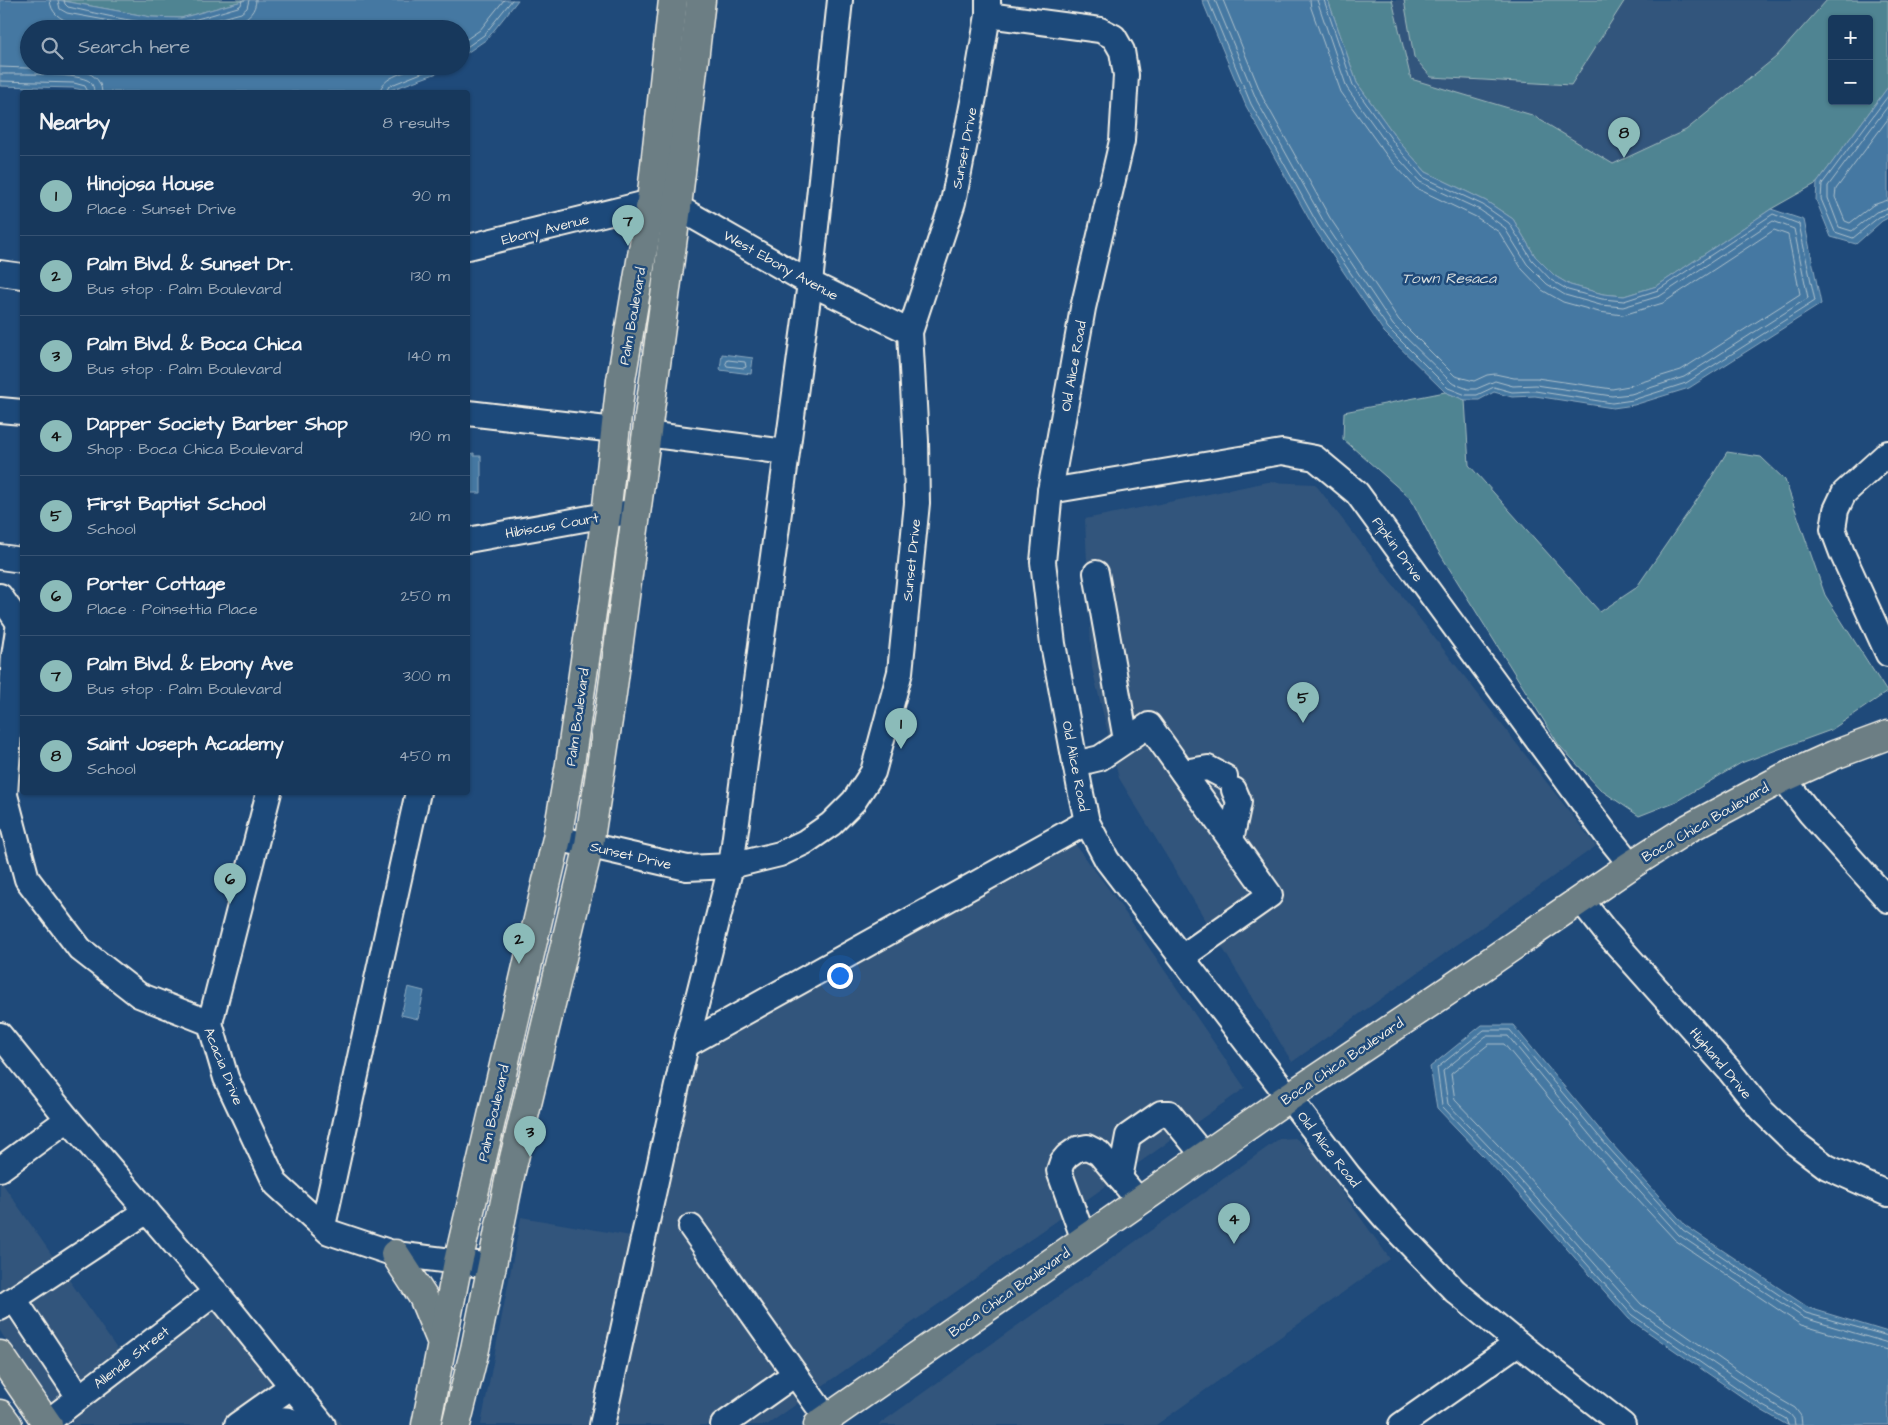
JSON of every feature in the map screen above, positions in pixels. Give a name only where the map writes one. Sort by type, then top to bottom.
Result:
[{"type":"main road","name":"Palm Boulevard","points":[[456,1425],[475,1349],[511,1171],[589,845],[612,694],[646,434],[664,205],[674,0]]},
{"type":"main road","name":"Palm Boulevard","points":[[426,1425],[458,1262],[558,838],[606,515],[621,380],[664,205],[701,0]]},
{"type":"main road","name":"Boca Chica Boulevard","points":[[822,1422],[1289,1097],[1631,865],[1689,828],[1783,778],[1834,755],[1888,735]]},
{"type":"main road","points":[[395,1254],[423,1297],[442,1343]]},
{"type":"main road","points":[[0,1355],[47,1424]]},
{"type":"main road","points":[[0,1414],[8,1425]]},
{"type":"street","points":[[602,1425],[686,1045],[731,866],[810,283],[840,0]]},
{"type":"street","name":"Sunset Drive","points":[[558,838],[687,868],[731,866],[780,854],[805,842],[831,824],[854,801],[872,772],[900,672],[917,503],[916,441],[910,332],[953,202],[974,97],[988,8]]},
{"type":"street","name":"Old Alice Road","points":[[988,8],[1100,30],[1114,38],[1122,51],[1126,75],[1122,141],[1083,308],[1050,491],[1043,562],[1053,644],[1087,822],[1107,860],[1349,1176],[1392,1225],[1455,1291],[1610,1422]]},
{"type":"street","name":"Ebony Avenue","points":[[470,247],[664,205]]},
{"type":"street","name":"West Ebony Avenue","points":[[664,205],[810,283],[910,332]]},
{"type":"street","points":[[0,273],[20,276]]},
{"type":"street","points":[[0,410],[20,412]]},
{"type":"street","points":[[470,413],[615,430]]},
{"type":"street","points":[[646,434],[786,452]]},
{"type":"street","name":"Pipkin Drive","points":[[1050,491],[1282,452],[1315,458],[1357,493],[1606,834],[1631,865]]},
{"type":"street","points":[[1888,453],[1844,493],[1836,510],[1833,529],[1888,654]]},
{"type":"street","name":"Hibiscus Court","points":[[470,540],[606,515],[636,512]]},
{"type":"street","points":[[0,557],[20,560]]},
{"type":"street","points":[[1096,573],[1126,740]]},
{"type":"street","points":[[0,596],[20,619]]},
{"type":"street","name":"Acacia Drive","points":[[20,625],[14,656],[5,795],[27,879],[80,949],[140,995],[210,1023],[226,1078],[276,1184],[329,1232],[395,1254],[492,1266]]},
{"type":"street","points":[[1075,764],[1100,758],[1149,725],[1270,895],[1182,957]]},
{"type":"street","points":[[1183,772],[1208,768],[1229,784],[1239,802],[1231,840]]},
{"type":"street","points":[[1783,778],[1810,812],[1888,900]]},
{"type":"street","points":[[210,1023],[268,795]]},
{"type":"street","points":[[323,1226],[417,795]]},
{"type":"street","points":[[686,1045],[1087,822]]},
{"type":"street","name":"Highland Drive","points":[[1580,899],[1606,932],[1729,1070],[1761,1110],[1794,1142],[1827,1167],[1888,1194]]},
{"type":"street","points":[[0,1035],[68,1119],[216,1292],[323,1425]]},
{"type":"street","points":[[1120,1178],[1128,1136],[1161,1113],[1169,1113],[1204,1156]]},
{"type":"street","points":[[0,1169],[68,1119]]},
{"type":"street","points":[[1084,1240],[1059,1171],[1062,1162],[1077,1149],[1088,1147],[1099,1153],[1139,1201]]},
{"type":"street","points":[[79,1397],[7,1304],[147,1211]]},
{"type":"street","points":[[691,1227],[795,1374],[822,1422]]},
{"type":"street","name":"Allende Street","points":[[47,1424],[79,1397],[216,1292]]},
{"type":"street","points":[[1401,1425],[1518,1343]]},
{"type":"street","points":[[723,1425],[795,1374]]},
{"type":"street","points":[[238,1425],[292,1386]]},
{"type":"shaded area","points":[[1328,0],[1888,0],[1888,87],[1817,183],[1624,296]]},
{"type":"shaded area","points":[[1268,482],[1315,484],[1596,846],[1292,1062],[1119,778],[1092,668],[1085,519]]},
{"type":"shaded area","points":[[1075,844],[1111,892],[1245,1088],[767,1425],[481,1425],[521,1217],[654,1240],[693,1054]]},
{"type":"shaded area","points":[[1295,1138],[1313,1151],[1390,1259],[1156,1425],[878,1425],[1279,1139]]},
{"type":"shaded area","points":[[0,1180],[117,1349],[222,1282],[342,1425],[72,1425],[29,1375],[0,1331]]},
{"type":"green space","points":[[58,0],[246,0],[181,18],[151,17]]},
{"type":"green space","points":[[1328,0],[1392,0],[1411,79],[1532,115],[1613,164],[1686,130],[1776,57],[1827,0],[1888,0],[1888,87],[1817,183],[1771,209],[1657,286],[1624,296],[1603,294],[1570,285],[1555,276],[1535,256],[1513,219],[1486,201],[1426,172],[1401,144],[1357,83]]},
{"type":"green space","points":[[1404,0],[1625,0],[1571,85],[1431,77],[1414,57]]},
{"type":"green space","points":[[1445,392],[1465,400],[1469,465],[1600,612],[1636,588],[1703,491],[1727,452],[1761,457],[1785,480],[1825,595],[1887,692],[1831,730],[1741,763],[1677,801],[1639,816],[1601,790],[1559,745],[1434,544],[1411,499],[1343,439],[1344,412]]},
{"type":"water","points":[[0,0],[58,0],[151,17],[181,18],[246,0],[518,0],[487,39],[470,51],[470,20],[20,20],[20,75],[432,75],[390,90],[82,90],[73,88],[0,86]]},
{"type":"water","name":"Town Resaca","points":[[1202,0],[1328,0],[1357,83],[1401,144],[1426,172],[1486,201],[1513,219],[1535,256],[1555,276],[1570,285],[1603,294],[1624,296],[1657,286],[1771,209],[1804,220],[1821,304],[1689,388],[1634,405],[1613,408],[1535,396],[1512,397],[1494,392],[1479,400],[1465,400],[1445,392],[1384,332],[1314,228],[1246,106]]},
{"type":"water","points":[[1888,87],[1888,218],[1856,244],[1831,237],[1816,200],[1817,183]]},
{"type":"water","points":[[722,354],[753,358],[751,374],[720,370]]},
{"type":"water","points":[[470,454],[481,456],[481,493],[470,493]]},
{"type":"water","points":[[408,987],[424,991],[418,1019],[401,1015]]},
{"type":"water","points":[[1482,1025],[1513,1025],[1611,1143],[1686,1226],[1809,1308],[1888,1332],[1888,1425],[1787,1425],[1761,1410],[1629,1319],[1505,1179],[1437,1108],[1430,1067]]},
{"type":"place","name":"Saint Joseph Academy","points":[[1624,158]]},
{"type":"place","name":"Palm Blvd. & Ebony Ave","points":[[628,246]]},
{"type":"place","name":"First Baptist School","points":[[1303,723]]},
{"type":"place","name":"Hinojosa House","points":[[901,749]]},
{"type":"place","name":"Porter Cottage","points":[[230,904]]},
{"type":"place","name":"Palm Blvd. & Sunset Dr.","points":[[519,964]]},
{"type":"place","name":"Palm Blvd. & Boca Chica","points":[[530,1157]]},
{"type":"place","name":"Dapper Society Barber Shop","points":[[1234,1244]]}]
